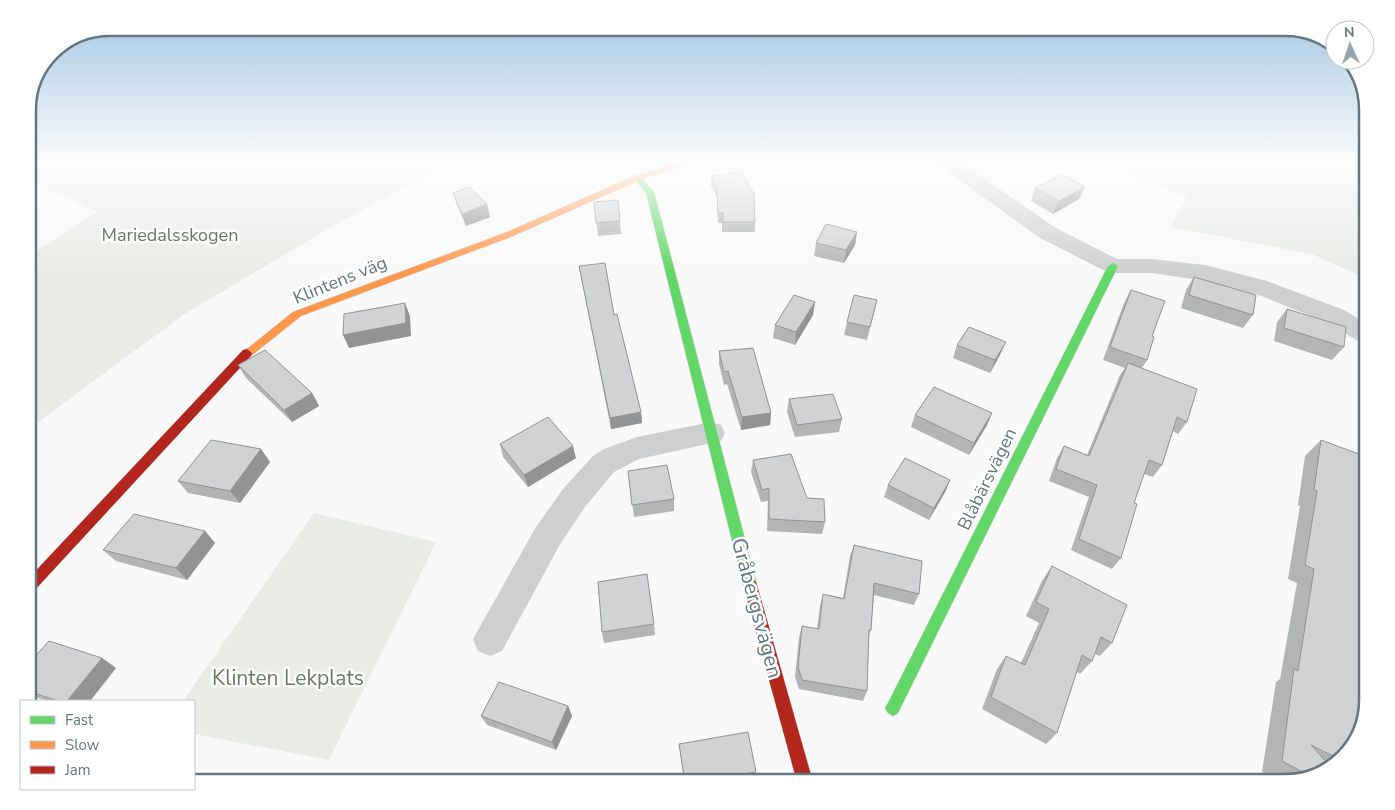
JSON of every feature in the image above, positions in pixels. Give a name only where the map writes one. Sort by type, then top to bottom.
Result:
[{"type":"street","name":"Klintens väg","points":[[36,579],[240,359],[297,314],[510,234],[592,198]]},
{"type":"street","name":"Gråbergsvägen","points":[[651,198],[739,545],[803,774]]},
{"type":"street","points":[[998,198],[1048,233],[1114,266],[1152,266],[1205,272],[1267,289],[1335,316],[1359,330]]},
{"type":"street","name":"Blåbärsvägen","points":[[893,708],[1114,266]]},
{"type":"street","points":[[490,639],[542,546],[576,495],[612,457],[643,447],[711,433]]},
{"type":"green space","name":"Mariedalsskogen","points":[[68,198],[385,198],[331,227],[183,315],[36,424],[36,251],[97,212]]},
{"type":"green space","points":[[1187,198],[1359,198],[1359,275],[1312,254],[1171,227]]},
{"type":"green space","name":"Klinten Lekplats","points":[[314,513],[436,542],[329,760],[195,734],[195,700],[184,700]]},
{"type":"building","points":[[455,198],[481,198],[487,204],[462,214]]},
{"type":"building","points":[[717,198],[754,198],[755,222],[723,222],[723,213],[718,213]]},
{"type":"building","points":[[1053,198],[1065,198],[1059,201]]},
{"type":"building","points":[[618,200],[620,221],[596,223],[594,202]]},
{"type":"building","points":[[826,224],[857,232],[846,250],[816,243]]},
{"type":"building","points":[[605,263],[614,315],[617,314],[641,412],[610,418],[579,266]]},
{"type":"building","points":[[1194,277],[1256,295],[1253,315],[1189,295]]},
{"type":"building","points":[[1131,290],[1165,301],[1152,336],[1154,337],[1147,360],[1110,347]]},
{"type":"building","points":[[794,295],[815,302],[796,332],[775,325]]},
{"type":"building","points":[[854,295],[877,300],[870,327],[847,322]]},
{"type":"building","points":[[405,303],[406,323],[343,335],[344,314]]},
{"type":"building","points":[[1287,309],[1346,327],[1344,347],[1284,328]]},
{"type":"building","points":[[969,327],[1006,342],[995,360],[957,345]]},
{"type":"building","points":[[753,348],[771,413],[742,417],[728,371],[724,372],[719,351]]},
{"type":"building","points":[[265,350],[312,393],[284,410],[238,365]]},
{"type":"building","points":[[1128,363],[1197,389],[1187,422],[1177,417],[1162,465],[1149,460],[1134,503],[1137,504],[1121,558],[1079,539],[1097,485],[1056,469],[1064,446],[1089,456]]},
{"type":"building","points":[[934,387],[992,413],[974,443],[915,415]]},
{"type":"building","points":[[833,394],[842,419],[797,425],[789,399]]},
{"type":"building","points":[[548,417],[573,446],[524,475],[500,444]]},
{"type":"building","points":[[211,440],[261,449],[230,491],[178,481]]},
{"type":"building","points":[[1321,440],[1359,454],[1358,710],[1353,728],[1344,745],[1333,756],[1311,745],[1326,762],[1302,772],[1282,761],[1294,669],[1298,671],[1314,569],[1305,565],[1317,491],[1314,490]]},
{"type":"building","points":[[791,454],[807,498],[824,499],[825,522],[769,519],[769,488],[762,490],[753,460]]},
{"type":"building","points":[[905,458],[950,480],[934,508],[888,485]]},
{"type":"building","points":[[667,465],[674,499],[632,505],[628,471]]},
{"type":"building","points":[[134,514],[205,531],[176,568],[103,550]]},
{"type":"building","points":[[854,545],[922,561],[919,594],[874,583],[871,630],[869,630],[867,691],[802,680],[798,667],[802,626],[819,629],[823,594],[844,599]]},
{"type":"building","points":[[1052,566],[1127,605],[1112,643],[1101,637],[1092,661],[1082,655],[1057,733],[991,697],[1006,656],[1025,665],[1049,609],[1036,602]]},
{"type":"building","points":[[647,574],[654,624],[602,632],[598,582]]},
{"type":"building","points":[[49,641],[102,658],[68,700],[55,700],[36,694],[36,655]]},
{"type":"building","points":[[499,682],[568,706],[552,742],[481,716]]},
{"type":"building","points":[[748,732],[756,772],[743,774],[684,774],[679,744]]},
{"type":"traffic: fast","points":[[651,198],[750,585]]},
{"type":"traffic: fast","points":[[893,708],[1113,266]]},
{"type":"traffic: slow","points":[[247,353],[297,314],[510,234],[592,198]]},
{"type":"traffic: jam","points":[[36,579],[247,353]]},
{"type":"traffic: jam","points":[[750,585],[803,774]]}]
